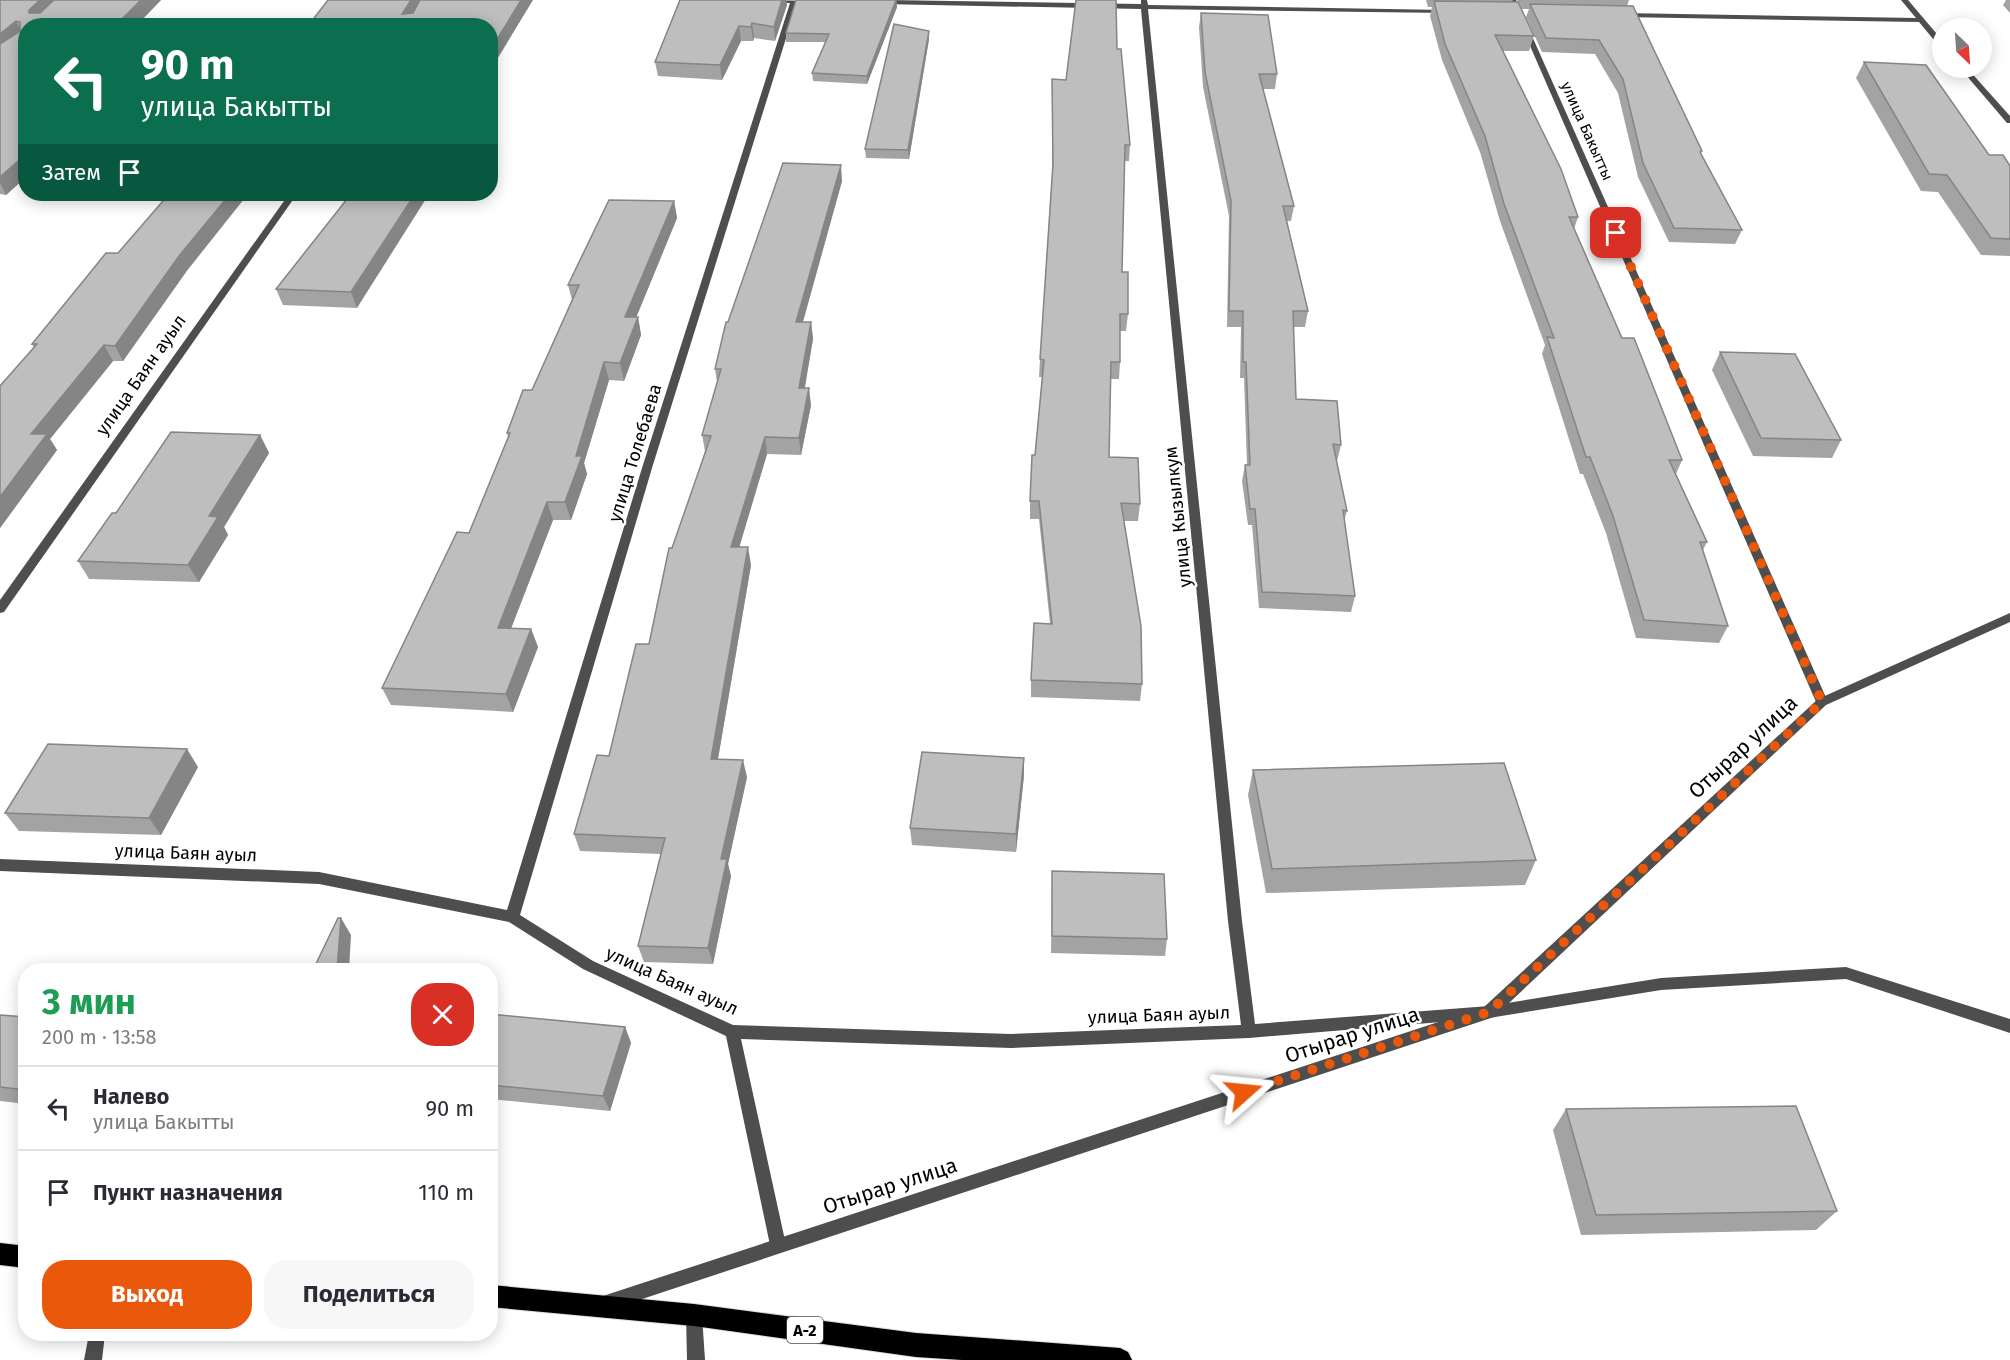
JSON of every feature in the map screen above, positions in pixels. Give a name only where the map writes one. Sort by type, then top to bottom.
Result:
[{"type":"highway","points":[[0,1254],[18,1256]]},
{"type":"highway","name":"A-2","points":[[498,1297],[694,1315],[916,1352],[1120,1360]]},
{"type":"street","name":"улица Бакытты","points":[[1513,0],[1822,702]]},
{"type":"street","points":[[1904,0],[1932,32]]},
{"type":"street","points":[[760,1],[817,1]]},
{"type":"street","name":"улица Толебаева","points":[[512,917],[647,468],[793,1]]},
{"type":"street","points":[[875,2],[1144,3],[1460,12]]},
{"type":"street","name":"улица Кызылкум","points":[[1144,3],[1235,921],[1249,1031]]},
{"type":"street","points":[[1507,13],[1531,13]]},
{"type":"street","points":[[1614,15],[1922,20]]},
{"type":"street","points":[[1972,78],[2010,122]]},
{"type":"street","name":"улица Баян ауыл","points":[[0,609],[288,201]]},
{"type":"street","name":"Отырар улица","points":[[600,1305],[1489,1012],[1822,702],[2010,617]]},
{"type":"street","name":"улица Баян ауыл","points":[[0,865],[319,878],[512,917],[588,964],[732,1032],[1011,1041],[1249,1031],[1489,1012]]},
{"type":"street","points":[[1489,1012],[1661,984],[1846,973],[2010,1026]]},
{"type":"street","points":[[732,1032],[777,1245]]},
{"type":"street","points":[[694,1315],[696,1360]]},
{"type":"street","points":[[93,1360],[96,1341]]},
{"type":"building","points":[[0,0],[40,0],[29,10],[29,13],[40,13],[54,0],[141,0],[123,18],[18,18],[18,22],[0,34]]},
{"type":"building","points":[[328,0],[411,0],[402,14],[413,13],[420,0],[521,0],[498,38],[498,18],[314,18]]},
{"type":"building","points":[[680,0],[782,0],[774,27],[752,23],[751,27],[739,26],[720,65],[655,62]]},
{"type":"building","points":[[796,0],[896,0],[867,76],[812,73],[829,34],[786,33]]},
{"type":"building","points":[[1076,0],[1116,0],[1117,49],[1121,49],[1130,145],[1125,145],[1122,272],[1128,272],[1128,314],[1120,314],[1120,362],[1111,362],[1109,457],[1138,458],[1140,504],[1121,503],[1141,626],[1142,684],[1031,680],[1034,623],[1052,624],[1039,501],[1030,501],[1032,455],[1035,455],[1044,360],[1040,359],[1053,164],[1052,79],[1066,80]]},
{"type":"building","points":[[1434,1],[1518,2],[1534,36],[1495,35],[1561,169],[1578,217],[1569,217],[1622,338],[1634,338],[1682,460],[1669,460],[1707,542],[1700,542],[1728,626],[1644,620],[1613,516],[1590,457],[1586,457],[1547,337],[1554,338],[1504,204],[1485,136],[1445,44]]},
{"type":"building","points":[[1530,4],[1633,6],[1702,151],[1700,152],[1742,230],[1674,228],[1643,163],[1623,79],[1599,40],[1546,38]]},
{"type":"building","points":[[1201,13],[1268,15],[1277,74],[1259,74],[1294,206],[1283,206],[1308,311],[1293,311],[1296,399],[1337,401],[1341,445],[1333,444],[1347,511],[1343,510],[1355,596],[1262,592],[1255,509],[1250,509],[1245,465],[1250,465],[1246,362],[1243,362],[1243,311],[1229,311],[1231,201],[1205,72]]},
{"type":"building","points":[[894,24],[929,31],[908,150],[865,149]]},
{"type":"building","points":[[18,32],[18,161],[0,177],[0,44]]},
{"type":"building","points":[[1864,62],[1926,65],[1932,74],[1932,78],[1935,78],[1989,155],[2003,155],[2010,166],[2010,239],[1991,238],[1947,175],[1929,174]]},
{"type":"building","points":[[783,163],[841,165],[796,322],[811,322],[799,388],[809,388],[799,438],[765,437],[731,547],[748,547],[711,759],[743,760],[721,859],[727,859],[708,948],[638,946],[665,838],[574,834],[597,755],[609,756],[636,644],[649,644],[669,548],[672,548],[711,436],[702,435],[721,369],[715,369],[726,322],[728,322]]},
{"type":"building","points":[[609,200],[674,201],[625,317],[638,317],[620,363],[604,362],[576,456],[582,456],[565,502],[547,502],[498,628],[531,629],[506,694],[382,688],[457,532],[469,533],[510,433],[507,433],[523,390],[532,390],[579,285],[568,285]]},
{"type":"building","points":[[163,201],[224,201],[179,256],[115,346],[104,345],[31,434],[47,434],[0,497],[0,386],[37,344],[32,344],[106,253],[118,253]]},
{"type":"building","points":[[345,201],[410,201],[351,292],[276,289]]},
{"type":"building","points":[[1720,352],[1795,354],[1841,440],[1761,438]]},
{"type":"building","points":[[171,432],[260,435],[209,516],[218,517],[188,565],[78,561],[112,513],[116,513]]},
{"type":"building","points":[[48,744],[187,749],[149,818],[5,813]]},
{"type":"building","points":[[922,752],[1024,758],[1016,834],[910,828]]},
{"type":"building","points":[[1504,763],[1536,860],[1272,869],[1253,770]]},
{"type":"building","points":[[1052,871],[1164,874],[1167,939],[1052,936]]},
{"type":"building","points":[[338,918],[341,918],[338,963],[316,963]]},
{"type":"building","points":[[0,1015],[18,1016],[18,1089],[0,1087]]},
{"type":"building","points":[[498,1015],[625,1027],[603,1096],[498,1086]]},
{"type":"building","points":[[1796,1106],[1837,1211],[1596,1215],[1566,1109]]},
{"type":"route","points":[[1244,1092],[1489,1012],[1822,702],[1616,233]]}]
